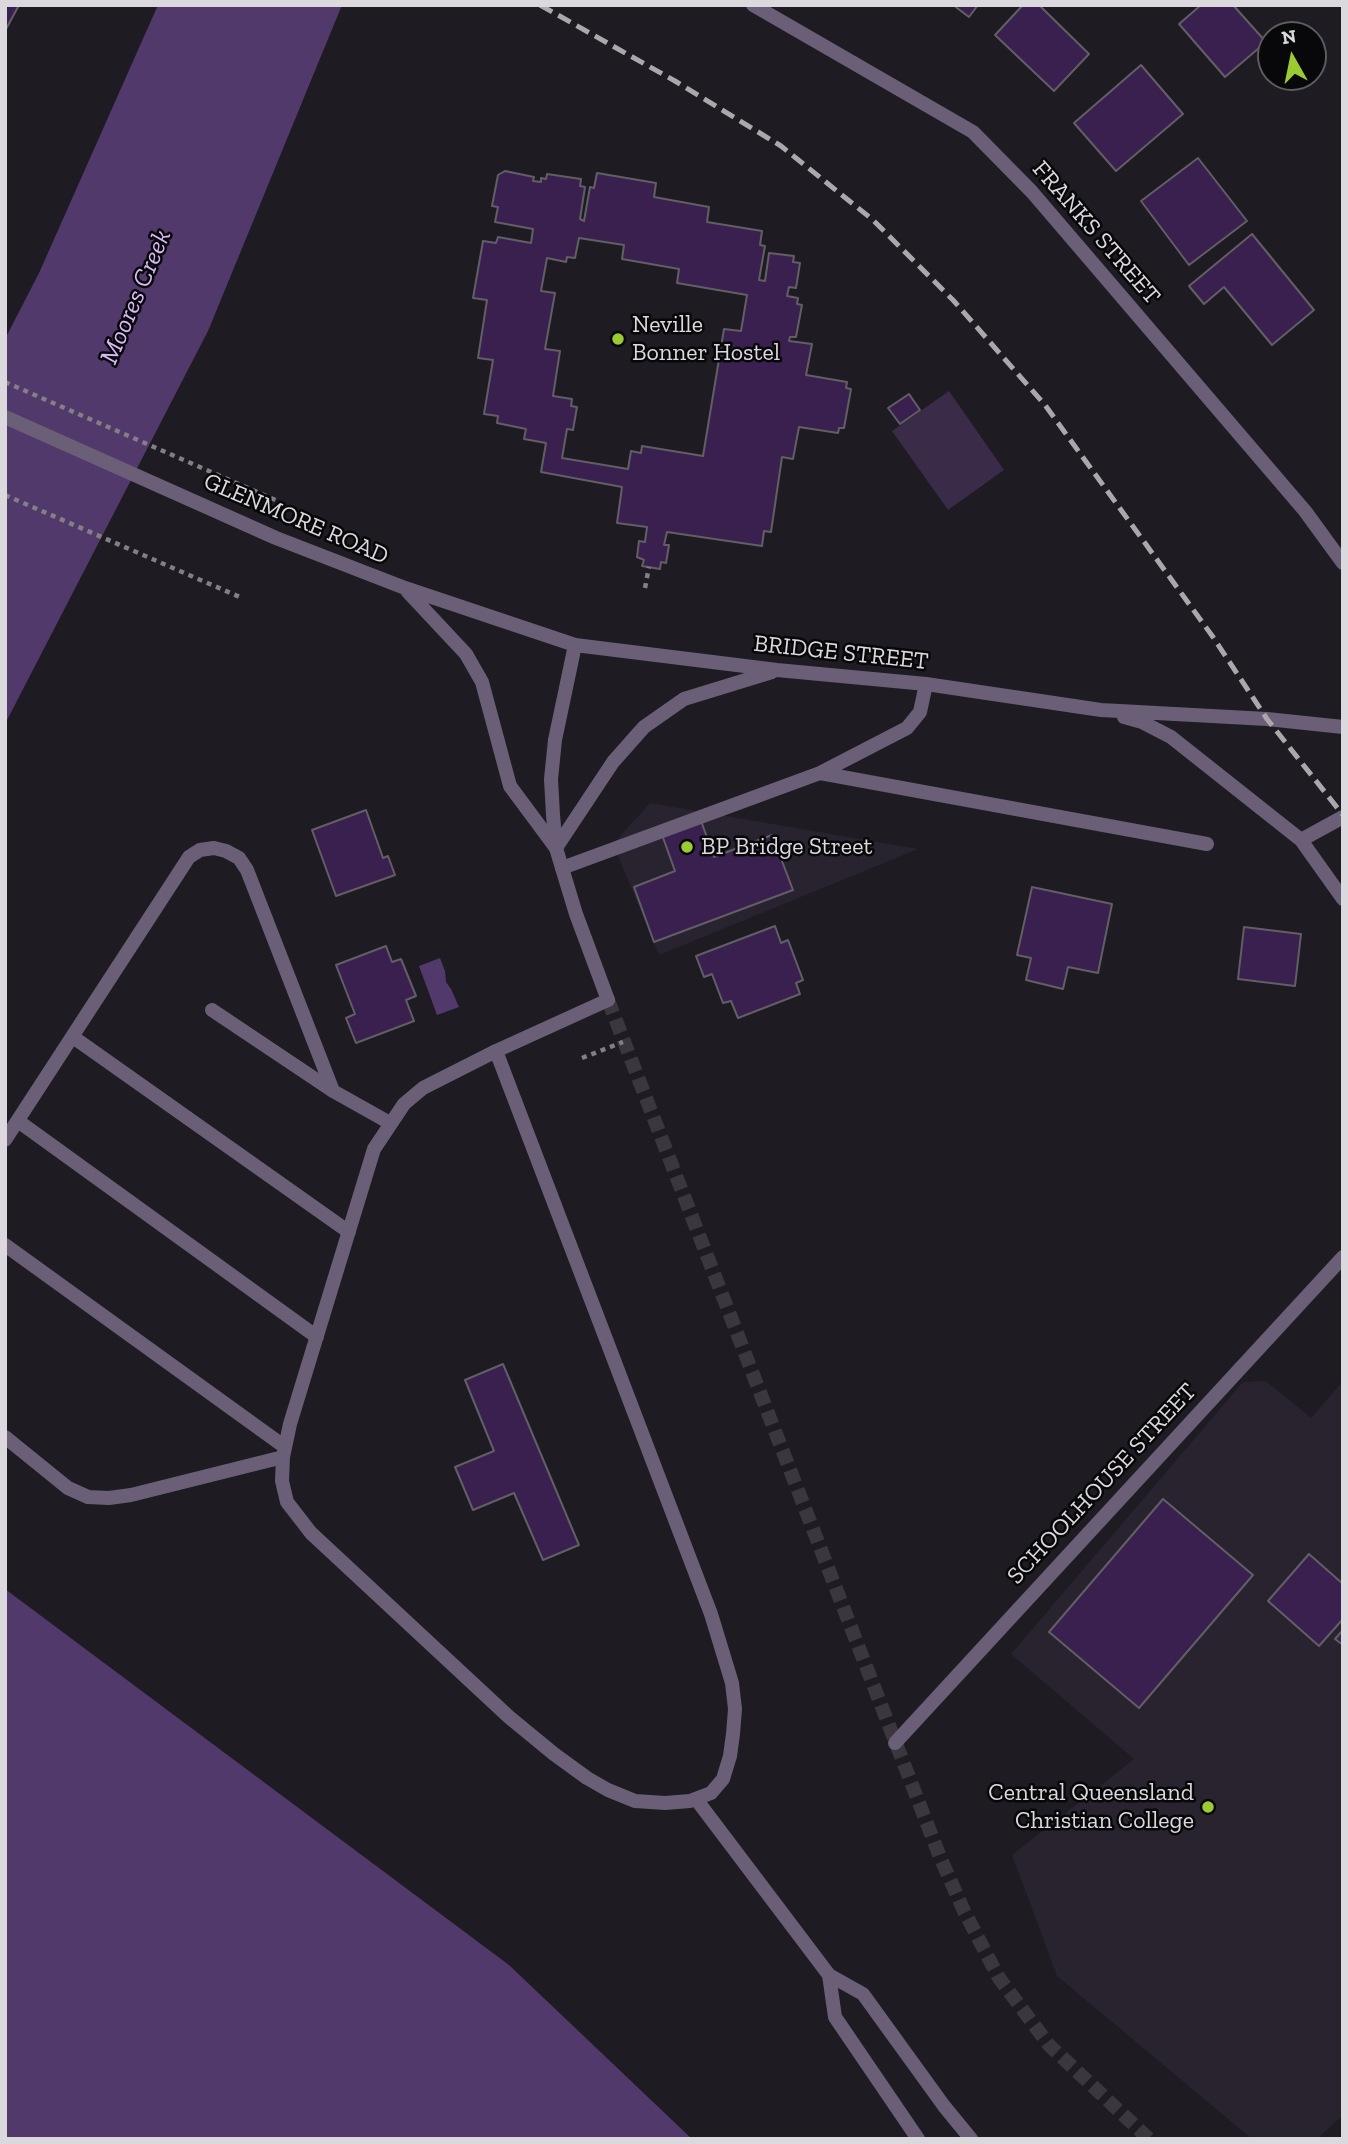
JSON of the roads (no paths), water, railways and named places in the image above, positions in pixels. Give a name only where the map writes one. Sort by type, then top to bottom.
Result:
[{"type":"street","name":"FRANKS STREET","points":[[753,5],[974,132],[1041,203],[1305,511],[1343,563]]},
{"type":"street","name":"GLENMORE ROAD","points":[[5,417],[276,538],[405,588],[575,645]]},
{"type":"street","points":[[405,588],[466,654],[482,682],[510,786],[556,848]]},
{"type":"street","points":[[496,1051],[707,1601],[732,1683],[735,1709],[727,1768],[723,1779],[711,1793],[696,1798],[665,1803],[635,1801],[587,1778],[545,1746],[509,1717],[311,1533],[287,1502],[282,1481],[290,1424],[374,1149],[390,1123],[404,1104],[423,1088],[496,1051],[608,1000],[576,914],[556,848],[551,779],[555,740],[575,645]]},
{"type":"street","name":"BRIDGE STREET","points":[[575,645],[777,670],[926,684],[1101,710],[1267,719],[1343,727]]},
{"type":"street","points":[[556,848],[613,762],[644,727],[684,699],[777,670]]},
{"type":"street","points":[[562,868],[820,773],[907,728],[920,712],[926,684]]},
{"type":"street","name":"BRIDGE STREET","points":[[1101,710],[1142,722],[1171,737],[1301,840],[1343,899]]},
{"type":"street","points":[[820,773],[1207,844]]},
{"type":"street","points":[[1301,840],[1343,817]]},
{"type":"street","points":[[5,1140],[189,858],[200,850],[214,848],[226,851],[239,858],[247,870],[333,1091]]},
{"type":"street","points":[[212,1010],[333,1091],[390,1123]]},
{"type":"street","points":[[73,1037],[349,1232]]},
{"type":"street","points":[[18,1121],[317,1337]]},
{"type":"street","points":[[5,1245],[284,1452]]},
{"type":"street","name":"SCHOOLHOUSE STREET","points":[[895,1742],[1343,1257]]},
{"type":"street","points":[[5,1437],[68,1488],[88,1497],[131,1495],[284,1452]]},
{"type":"street","points":[[696,1798],[829,1975],[863,1994],[971,2139]]},
{"type":"street","points":[[829,1975],[835,2017],[918,2139]]},
{"type":"water","name":"Moores Creek","points":[[158,5],[342,5],[208,331],[5,724],[5,339],[39,273]]},
{"type":"water","points":[[440,958],[446,982],[459,1007],[437,1015],[419,966]]},
{"type":"water","points":[[5,1589],[509,1965],[692,2139],[5,2139]]},
{"type":"tunnel","points":[[608,1000],[940,1857],[964,1911],[999,1978],[1049,2045],[1149,2139]]},
{"type":"railway","points":[[540,5],[675,81],[781,146],[873,220],[953,300],[1045,405],[1213,637],[1267,719],[1343,815]]},
{"type":"place","name":"Neville Bonner Hostel","points":[[618,339]]},
{"type":"place","name":"BP Bridge Street","points":[[687,847]]},
{"type":"place","name":"Central Queensland Christian College","points":[[1208,1807]]}]
